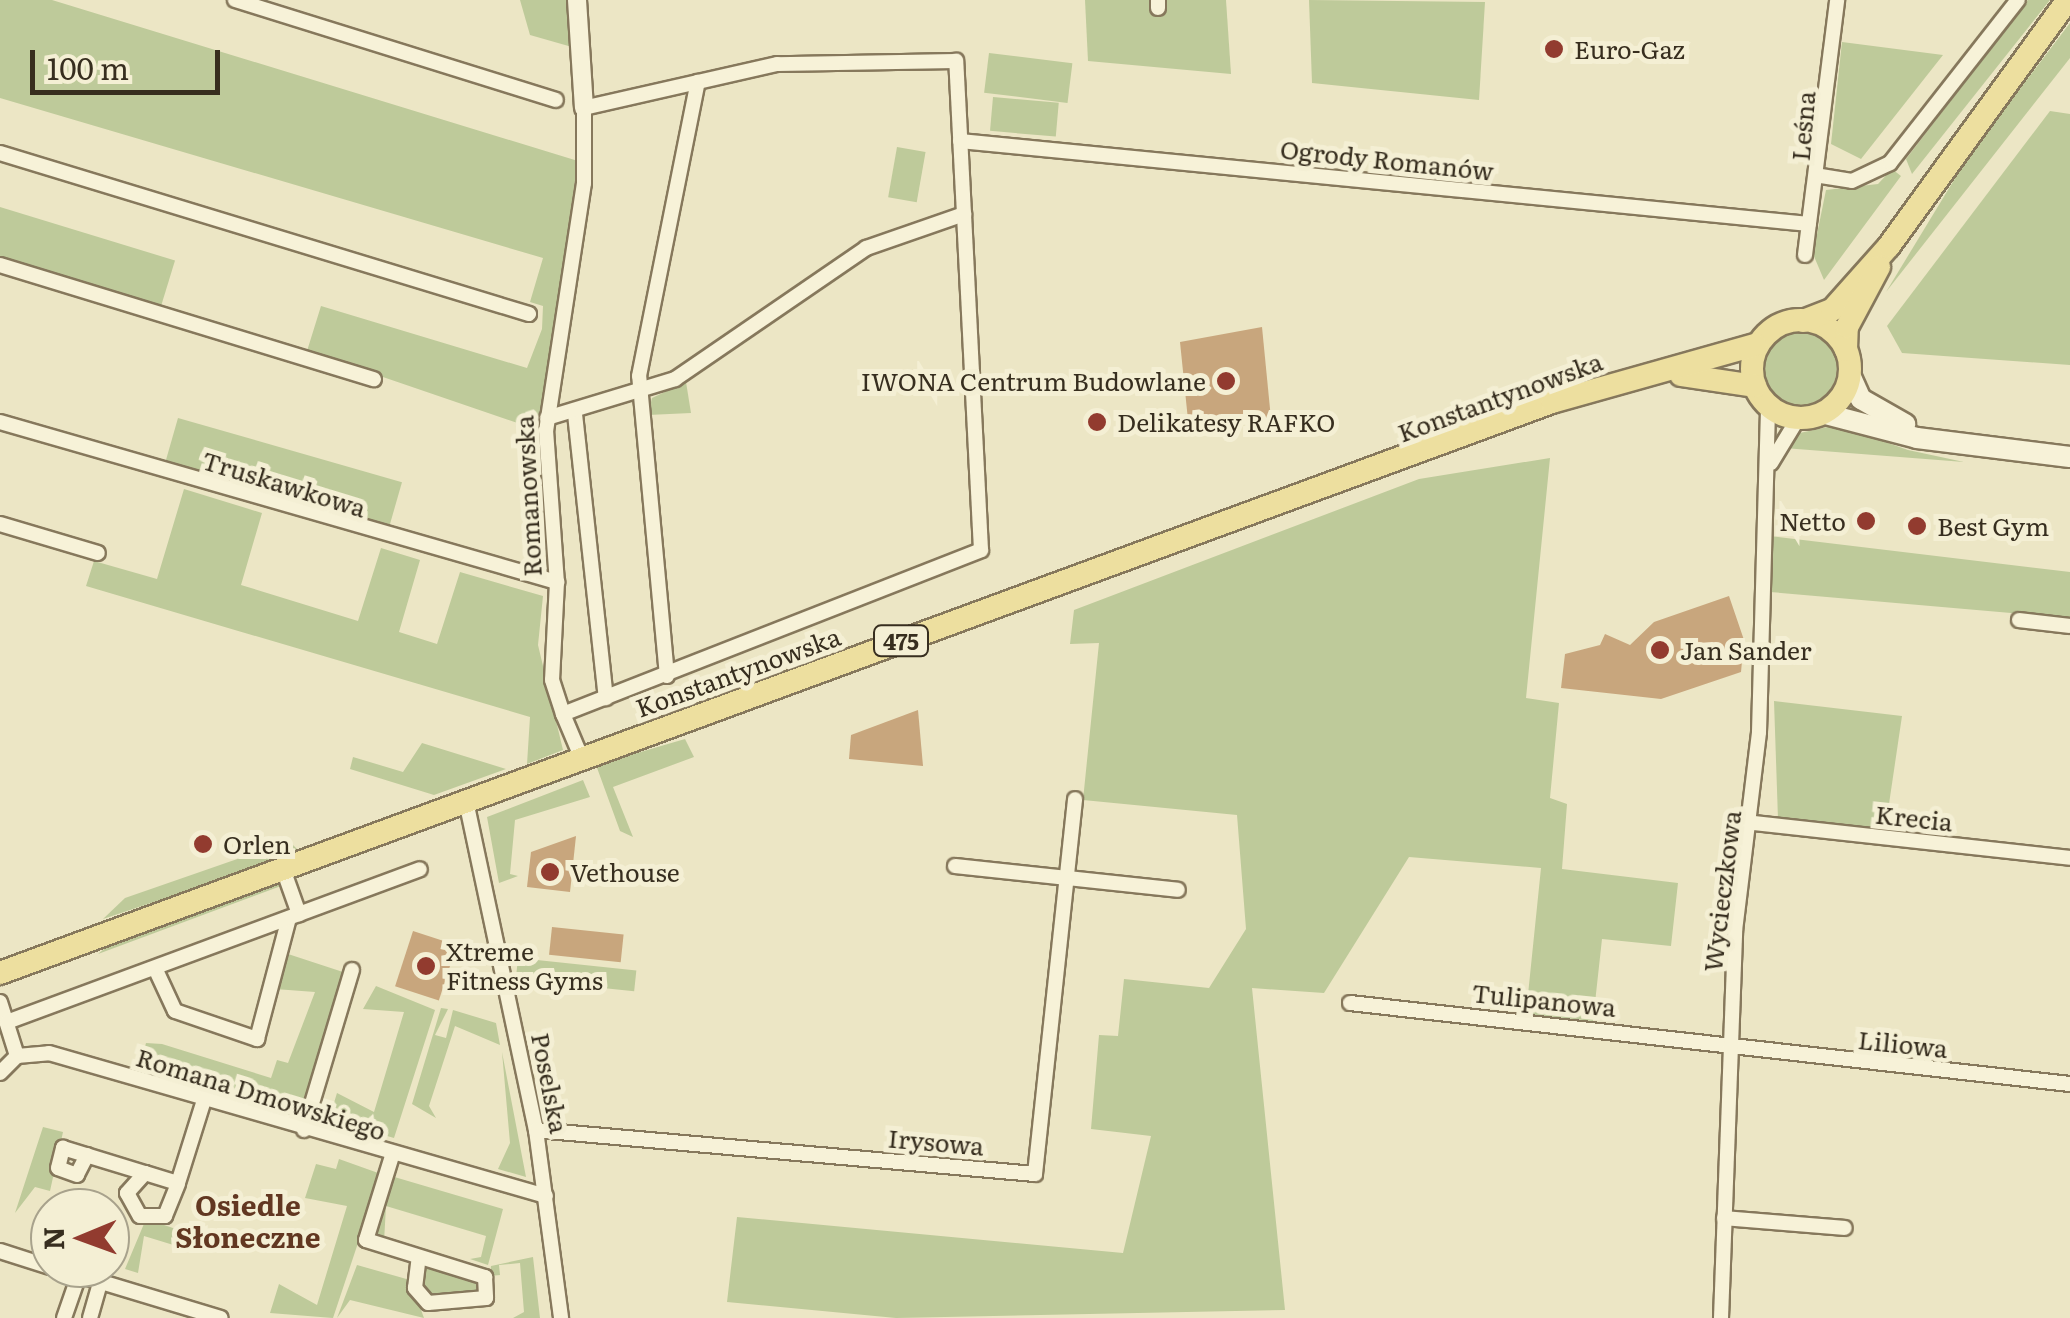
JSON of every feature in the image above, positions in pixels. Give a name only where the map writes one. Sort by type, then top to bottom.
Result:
[{"type":"main road","points":[[1803,321],[1832,310],[1889,246],[2068,0]]},
{"type":"main road","points":[[1810,415],[1850,377],[1847,327],[1889,246]]},
{"type":"main road","points":[[1803,321],[1846,350]]},
{"type":"main road","name":"475","points":[[1755,345],[1772,328],[1803,321]]},
{"type":"main road","points":[[1755,345],[1761,394]]},
{"type":"main road","name":"Konstantynowska","points":[[0,973],[1552,402],[1668,373],[1755,345]]},
{"type":"main road","name":"Konstantynowska","points":[[1668,373],[1761,394]]},
{"type":"main road","name":"475","points":[[1850,377],[1868,404],[1942,442]]},
{"type":"main road","name":"475","points":[[1761,394],[1810,415],[1942,442],[2070,456]]},
{"type":"street","points":[[235,0],[556,100]]},
{"type":"street","name":"Romanowska","points":[[577,0],[585,171],[547,418],[557,582],[550,669],[582,759]]},
{"type":"street","name":"Leśna","points":[[1804,255],[1821,176],[1837,0]]},
{"type":"street","points":[[1821,176],[1852,181],[1890,163],[2018,0]]},
{"type":"street","points":[[564,714],[967,563],[986,532],[956,62],[777,64],[584,108]]},
{"type":"street","points":[[668,676],[641,392],[698,82]]},
{"type":"street","name":"Ogrody Romanów","points":[[960,141],[1809,224]]},
{"type":"street","points":[[0,153],[529,314]]},
{"type":"street","points":[[547,418],[575,414],[675,379],[866,248],[964,214]]},
{"type":"street","points":[[0,265],[374,379]]},
{"type":"street","name":"Wycieczkowa","points":[[1720,1318],[1735,931],[1754,823],[1769,469],[1761,394]]},
{"type":"street","points":[[575,414],[606,698]]},
{"type":"street","name":"Wycieczkowa","points":[[1769,469],[1810,415]]},
{"type":"street","name":"Truskawkowa","points":[[0,422],[557,582]]},
{"type":"street","points":[[0,524],[98,553]]},
{"type":"street","points":[[2019,620],[2070,626]]},
{"type":"street","name":"Irysowa","points":[[536,1130],[1035,1174],[1075,799]]},
{"type":"street","name":"Poselska","points":[[466,801],[536,1130],[561,1318]]},
{"type":"street","name":"Krecia","points":[[1754,823],[2070,858]]},
{"type":"street","points":[[955,866],[1178,890]]},
{"type":"street","points":[[156,968],[175,1011],[257,1039],[294,916],[282,869]]},
{"type":"street","points":[[7,1022],[420,869]]},
{"type":"street","points":[[304,1130],[352,970]]},
{"type":"street","points":[[0,1002],[18,1056],[0,1074]]},
{"type":"street","name":"Tulipanowa","points":[[1350,1003],[1732,1048]]},
{"type":"street","name":"Liliowa","points":[[1732,1048],[2070,1084]]},
{"type":"street","name":"Romana Dmowskiego","points":[[18,1056],[50,1054],[392,1156],[546,1196]]},
{"type":"street","points":[[145,1173],[127,1194],[140,1216],[165,1216],[204,1100]]},
{"type":"street","points":[[87,1156],[178,1183]]},
{"type":"street","points":[[392,1156],[366,1240],[485,1277],[486,1298],[428,1304],[415,1288],[419,1257]]},
{"type":"street","points":[[1724,1218],[1844,1228]]},
{"type":"street","points":[[0,1252],[30,1261]]},
{"type":"street","points":[[64,1318],[74,1288]]},
{"type":"street","points":[[90,1318],[98,1288]]},
{"type":"street","points":[[120,1288],[221,1318]]},
{"type":"green space","points":[[0,0],[52,0],[578,161],[538,430],[307,351],[321,306],[527,368],[542,329],[543,306],[530,302],[543,258],[0,98]]},
{"type":"green space","points":[[520,0],[569,0],[572,47],[530,35]]},
{"type":"green space","points":[[1085,0],[1226,0],[1231,74],[1088,61]]},
{"type":"green space","points":[[1309,0],[1485,2],[1479,100],[1312,83]]},
{"type":"green space","points":[[2028,0],[2050,0],[1912,174],[1906,159]]},
{"type":"green space","points":[[2070,23],[2070,58],[1886,292],[1968,157]]},
{"type":"green space","points":[[1842,42],[1943,55],[1861,159],[1831,144]]},
{"type":"green space","points":[[989,53],[1072,63],[1067,103],[984,93]]},
{"type":"green space","points":[[993,97],[1059,103],[1056,137],[990,131]]},
{"type":"green space","points":[[2050,111],[2070,114],[2070,365],[1902,353],[1887,326]]},
{"type":"green space","points":[[897,147],[926,152],[917,202],[888,197]]},
{"type":"green space","points":[[1892,169],[1901,176],[1824,280],[1813,254],[1826,190],[1878,184]]},
{"type":"green space","points":[[0,207],[175,261],[160,308],[0,259]]},
{"type":"green space","points":[[1800,331],[1814,333],[1826,342],[1835,354],[1835,382],[1826,394],[1814,403],[1800,405],[1786,403],[1774,394],[1765,382],[1763,368],[1765,354],[1774,342],[1786,333]]},
{"type":"green space","points":[[686,382],[691,413],[648,415],[652,398]]},
{"type":"green space","points":[[178,418],[402,482],[389,527],[165,463]]},
{"type":"green space","points":[[1837,425],[1908,450],[1964,462],[1784,448],[1795,434]]},
{"type":"green space","points":[[1550,458],[1526,698],[1559,703],[1550,798],[1567,804],[1562,869],[1678,883],[1671,946],[1602,939],[1593,1021],[1526,1014],[1541,868],[1409,857],[1324,993],[1252,988],[1285,1310],[896,1318],[727,1302],[737,1217],[1123,1253],[1151,1136],[1091,1129],[1099,1035],[1118,1036],[1124,979],[1209,988],[1246,929],[1237,815],[1083,800],[1099,643],[1070,644],[1074,610],[1419,479]]},
{"type":"green space","points":[[184,489],[262,513],[241,585],[358,621],[381,548],[420,560],[399,632],[437,644],[460,572],[543,596],[538,645],[563,750],[527,764],[530,717],[86,586],[94,561],[157,579]]},
{"type":"green space","points":[[1770,536],[2070,572],[2070,618],[1770,592]]},
{"type":"green space","points":[[1774,701],[1902,716],[1885,831],[1778,819]]},
{"type":"green space","points":[[685,739],[694,757],[613,787],[633,837],[620,831],[596,765]]},
{"type":"green space","points":[[422,743],[506,769],[434,795],[350,769],[353,757],[403,772]]},
{"type":"green space","points":[[583,780],[590,797],[515,820],[510,874],[518,876],[499,883],[487,817]]},
{"type":"green space","points":[[289,841],[301,853],[103,919],[125,898]]},
{"type":"green space","points":[[276,882],[281,886],[98,954],[116,939]]},
{"type":"green space","points":[[285,953],[346,973],[304,1113],[141,1061],[146,1043],[162,1044],[271,1078],[277,1060],[288,1063],[315,992],[275,989]]},
{"type":"green space","points":[[518,958],[636,970],[634,991],[516,979]]},
{"type":"green space","points":[[376,986],[435,1010],[394,1138],[329,1119],[337,1093],[374,1112],[404,1012],[363,1009]]},
{"type":"green space","points":[[441,1008],[448,1009],[435,1035],[446,1038],[453,1010],[496,1023],[500,1045],[455,1026],[429,1106],[436,1118],[412,1104]]},
{"type":"green space","points":[[502,1052],[526,1177],[498,1169],[510,1143]]},
{"type":"green space","points":[[43,1127],[63,1132],[51,1188],[30,1188],[15,1213]]},
{"type":"green space","points":[[339,1159],[381,1174],[333,1318],[270,1313],[279,1284],[317,1305],[347,1206],[305,1198],[316,1164],[336,1169]]},
{"type":"green space","points":[[391,1176],[503,1209],[488,1265],[470,1259],[481,1257],[486,1236],[386,1206],[384,1242],[375,1236]]},
{"type":"green space","points":[[146,1219],[185,1232],[180,1247],[144,1236],[138,1273],[130,1271],[130,1257]]},
{"type":"green space","points":[[533,1257],[540,1318],[513,1318],[524,1312],[520,1263],[499,1265],[500,1275],[490,1276],[491,1266]]},
{"type":"green space","points":[[429,1264],[475,1277],[480,1291],[429,1300],[418,1279]]},
{"type":"green space","points":[[357,1265],[410,1280],[424,1318],[350,1300],[337,1318]]},
{"type":"building","name":"IWONA Centrum Budowlane","points":[[1262,327],[1271,419],[1188,420],[1180,342]]},
{"type":"building","name":"Jan Sander","points":[[1729,596],[1744,640],[1741,672],[1661,699],[1561,688],[1565,654],[1600,645],[1605,634],[1630,645],[1654,622]]},
{"type":"building","points":[[918,710],[923,766],[849,759],[851,735]]},
{"type":"building","name":"Vethouse","points":[[576,836],[570,892],[527,887],[531,852]]},
{"type":"building","points":[[552,927],[624,935],[621,962],[549,955]]},
{"type":"building","name":"Xtreme Fitness Gyms","points":[[413,931],[457,945],[439,1000],[395,986]]},
{"type":"place","name":"Euro-Gaz","points":[[1554,49]]},
{"type":"place","name":"IWONA Centrum Budowlane","points":[[1226,381]]},
{"type":"place","name":"Delikatesy RAFKO","points":[[1097,422]]},
{"type":"place","name":"Netto","points":[[1866,521]]},
{"type":"place","name":"Best Gym","points":[[1917,526]]},
{"type":"place","name":"Jan Sander","points":[[1660,650]]},
{"type":"place","name":"Orlen","points":[[203,844]]},
{"type":"place","name":"Vethouse","points":[[550,872]]},
{"type":"place","name":"Xtreme Fitness Gyms","points":[[426,966]]},
{"type":"district","name":"Osiedle Słoneczne","points":[[248,1220]]}]
